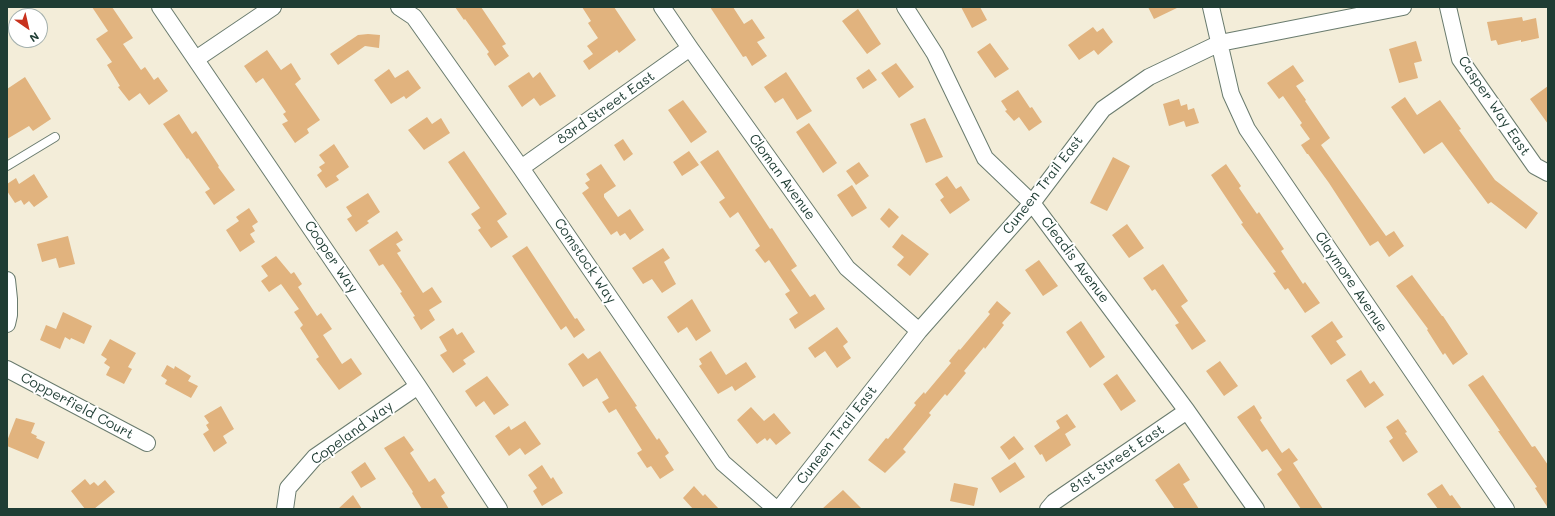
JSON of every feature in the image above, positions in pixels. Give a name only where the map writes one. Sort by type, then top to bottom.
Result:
[{"type":"street","name":"Cooper Way","points":[[160,7],[418,386],[499,509]]},
{"type":"street","points":[[196,59],[273,7]]},
{"type":"street","name":"Comstock Way","points":[[400,7],[414,17],[522,168],[723,463],[776,509]]},
{"type":"street","name":"Cloman Avenue","points":[[662,7],[847,268],[920,331]]},
{"type":"street","name":"Cleadis Avenue","points":[[905,7],[935,54],[985,158],[1032,203],[1187,411],[1256,509]]},
{"type":"street","name":"Claymore Avenue","points":[[1211,7],[1231,94],[1247,129],[1506,509]]},
{"type":"street","name":"Cuneen Trail East","points":[[779,509],[920,331],[1032,203],[1103,109],[1149,77],[1220,43],[1403,7]]},
{"type":"street","name":"Casper Way East","points":[[1448,7],[1460,60],[1535,166],[1548,173]]},
{"type":"street","name":"83rd Street East","points":[[522,168],[690,48]]},
{"type":"street","points":[[7,280],[10,299],[7,324]]},
{"type":"street","name":"Copperfield Court","points":[[7,369],[147,443]]},
{"type":"street","name":"Copeland Way","points":[[285,509],[288,488],[315,457],[418,386]]},
{"type":"street","name":"81st Street East","points":[[1048,509],[1054,502],[1187,411]]},
{"type":"lane","points":[[7,166],[56,137]]},
{"type":"building","points":[[92,7],[112,7],[133,38],[123,44],[141,70],[145,67],[154,80],[158,77],[168,91],[149,105],[140,93],[129,101],[118,87],[120,86],[107,65],[112,62],[96,39],[108,31]]},
{"type":"building","points":[[455,7],[481,7],[506,44],[502,46],[509,56],[495,66],[487,54],[489,52]]},
{"type":"building","points":[[582,7],[614,7],[636,40],[619,53],[617,50],[589,70],[583,61],[593,54],[587,46],[598,38],[588,23],[591,21]]},
{"type":"building","points":[[710,7],[733,7],[744,24],[752,19],[765,38],[757,42],[767,56],[752,66],[746,56],[743,57]]},
{"type":"building","points":[[961,7],[980,7],[987,20],[972,28]]},
{"type":"building","points":[[1148,7],[1179,7],[1154,19]]},
{"type":"building","points":[[858,9],[881,44],[867,54],[842,21]]},
{"type":"building","points":[[1522,17],[1523,21],[1536,18],[1539,38],[1498,45],[1496,40],[1491,41],[1487,22]]},
{"type":"building","points":[[1093,27],[1097,32],[1103,28],[1113,42],[1098,55],[1094,50],[1079,60],[1068,45]]},
{"type":"building","points":[[358,35],[380,35],[379,48],[365,46],[338,65],[330,54]]},
{"type":"building","points":[[1416,41],[1422,61],[1414,63],[1418,78],[1399,83],[1389,49]]},
{"type":"building","points":[[990,43],[1009,69],[995,78],[977,52]]},
{"type":"building","points":[[267,50],[281,70],[291,63],[301,79],[295,84],[320,120],[307,129],[309,133],[295,143],[282,124],[288,121],[283,114],[286,112],[263,78],[256,83],[244,66]]},
{"type":"building","points":[[896,63],[914,87],[899,98],[881,73]]},
{"type":"building","points":[[1293,65],[1304,81],[1296,86],[1330,138],[1321,145],[1386,236],[1394,231],[1404,246],[1389,257],[1378,241],[1370,246],[1329,183],[1301,145],[1310,139],[1300,125],[1302,123],[1283,96],[1279,99],[1267,83]]},
{"type":"building","points":[[389,69],[395,78],[408,70],[421,88],[406,99],[404,96],[391,104],[374,80]]},
{"type":"building","points":[[869,69],[877,80],[863,89],[856,78]]},
{"type":"building","points":[[529,72],[533,78],[540,72],[556,96],[540,106],[534,98],[522,107],[508,86]]},
{"type":"building","points":[[786,72],[812,111],[797,120],[783,98],[775,103],[764,87]]},
{"type":"building","points":[[25,77],[51,119],[33,131],[29,126],[7,139],[7,89]]},
{"type":"building","points":[[1548,86],[1548,124],[1530,99]]},
{"type":"building","points":[[1018,90],[1042,122],[1029,131],[1019,117],[1014,121],[1005,111],[1007,110],[1001,101]]},
{"type":"building","points":[[1405,97],[1417,115],[1440,100],[1461,129],[1459,130],[1495,180],[1538,213],[1526,229],[1491,202],[1488,204],[1442,142],[1424,154],[1391,107]]},
{"type":"building","points":[[1179,99],[1181,106],[1187,104],[1188,110],[1194,108],[1199,123],[1186,127],[1184,121],[1169,126],[1163,104]]},
{"type":"building","points":[[683,100],[707,132],[691,143],[668,110]]},
{"type":"building","points":[[179,114],[192,134],[196,131],[219,166],[218,167],[235,190],[214,205],[205,192],[210,189],[163,124]]},
{"type":"building","points":[[427,117],[432,124],[441,118],[450,133],[424,150],[408,130]]},
{"type":"building","points":[[925,118],[943,157],[926,163],[910,124]]},
{"type":"building","points":[[809,123],[837,163],[823,173],[796,132]]},
{"type":"building","points":[[623,139],[633,154],[624,161],[614,145]]},
{"type":"building","points":[[334,144],[349,167],[336,176],[339,180],[326,188],[317,175],[322,171],[319,167],[325,163],[319,155]]},
{"type":"building","points":[[718,150],[770,229],[772,228],[797,266],[791,270],[810,297],[815,294],[825,309],[795,329],[789,319],[798,313],[785,294],[790,291],[769,260],[765,263],[755,250],[760,246],[738,212],[730,218],[719,202],[725,198],[700,162]]},
{"type":"building","points":[[464,151],[507,214],[497,221],[508,237],[491,248],[478,230],[481,228],[471,214],[480,208],[448,162]]},
{"type":"building","points":[[689,151],[699,165],[682,176],[673,162]]},
{"type":"building","points":[[1113,157],[1130,166],[1107,211],[1090,203]]},
{"type":"building","points":[[859,162],[869,176],[856,185],[846,171]]},
{"type":"building","points":[[601,164],[616,186],[604,194],[604,197],[618,217],[630,209],[644,230],[630,240],[625,233],[620,236],[617,231],[611,235],[582,193],[589,188],[585,183],[590,180],[586,174]]},
{"type":"building","points":[[1226,164],[1241,186],[1239,188],[1257,214],[1259,212],[1284,249],[1281,251],[1303,284],[1305,282],[1320,303],[1305,313],[1288,288],[1285,290],[1273,273],[1276,272],[1241,224],[1243,223],[1211,175]]},
{"type":"building","points":[[34,174],[48,197],[34,207],[29,201],[24,205],[21,200],[15,203],[7,191],[7,184],[16,178],[19,184]]},
{"type":"building","points":[[947,176],[956,189],[961,186],[970,200],[950,214],[940,200],[944,197],[935,184]]},
{"type":"building","points":[[852,185],[867,208],[852,217],[837,195]]},
{"type":"building","points":[[368,193],[380,212],[367,221],[369,223],[356,232],[347,219],[352,216],[346,207]]},
{"type":"building","points":[[249,208],[258,222],[252,226],[255,231],[250,234],[255,242],[240,252],[226,230],[239,221],[236,217]]},
{"type":"building","points":[[889,208],[899,217],[889,228],[880,219]]},
{"type":"building","points":[[1127,224],[1144,248],[1129,258],[1112,235]]},
{"type":"building","points":[[397,231],[403,240],[396,244],[401,251],[397,253],[423,293],[432,287],[442,302],[429,310],[435,320],[421,330],[413,317],[415,316],[400,293],[402,292],[383,264],[379,266],[369,250]]},
{"type":"building","points":[[902,234],[929,254],[910,276],[897,265],[904,257],[892,247]]},
{"type":"building","points":[[68,236],[75,264],[59,268],[56,258],[42,262],[37,244]]},
{"type":"building","points":[[527,246],[575,319],[577,318],[585,330],[574,338],[566,326],[561,330],[512,256]]},
{"type":"building","points":[[663,248],[670,258],[664,262],[676,284],[662,293],[652,279],[643,284],[632,268]]},
{"type":"building","points":[[276,256],[291,274],[294,272],[302,284],[298,287],[317,316],[321,313],[332,329],[323,335],[342,364],[351,358],[362,374],[339,390],[316,359],[319,357],[300,328],[303,325],[294,312],[299,309],[281,284],[269,292],[261,281],[268,276],[261,266]]},
{"type":"building","points":[[1039,260],[1058,286],[1043,296],[1025,270]]},
{"type":"building","points":[[1163,264],[1188,301],[1181,306],[1206,341],[1192,350],[1175,325],[1179,323],[1155,289],[1152,291],[1143,278]]},
{"type":"building","points":[[1412,275],[1443,316],[1468,354],[1453,365],[1445,353],[1443,355],[1427,330],[1428,329],[1396,286]]},
{"type":"building","points":[[692,299],[711,331],[696,341],[687,327],[678,333],[667,317]]},
{"type":"building","points":[[997,301],[1011,313],[1002,323],[1004,325],[985,349],[984,347],[964,371],[966,373],[947,396],[945,394],[929,413],[931,415],[903,449],[906,452],[885,473],[868,460],[886,438],[888,439],[916,405],[914,403],[924,392],[925,394],[951,363],[949,361],[990,314],[988,312]]},
{"type":"building","points":[[63,312],[92,326],[84,344],[65,337],[60,349],[40,340],[46,325],[56,329]]},
{"type":"building","points":[[1081,321],[1105,357],[1090,368],[1066,332]]},
{"type":"building","points":[[1332,321],[1343,337],[1336,341],[1346,355],[1331,365],[1311,336]]},
{"type":"building","points":[[837,327],[848,342],[843,346],[851,358],[837,368],[825,351],[815,358],[808,348]]},
{"type":"building","points":[[453,328],[457,335],[462,332],[475,352],[463,360],[466,364],[453,373],[440,355],[447,351],[439,337]]},
{"type":"building","points":[[110,339],[136,353],[128,367],[132,369],[124,384],[106,375],[110,367],[104,363],[107,359],[101,355]]},
{"type":"building","points":[[600,351],[637,406],[635,407],[657,440],[659,438],[669,453],[665,456],[674,470],[660,479],[651,466],[647,468],[637,453],[642,450],[616,409],[609,413],[602,402],[609,398],[597,378],[583,387],[568,364],[583,353],[588,359]]},
{"type":"building","points":[[711,351],[726,375],[746,362],[756,377],[735,391],[732,386],[718,394],[699,366],[702,364],[699,359]]},
{"type":"building","points":[[1220,361],[1238,386],[1224,396],[1206,371]]},
{"type":"building","points":[[167,365],[174,369],[175,366],[191,376],[188,381],[198,386],[191,398],[165,384],[167,380],[161,376]]},
{"type":"building","points":[[1361,370],[1370,384],[1374,381],[1384,395],[1365,408],[1346,380]]},
{"type":"building","points":[[1117,374],[1136,401],[1121,411],[1103,384]]},
{"type":"building","points":[[1483,375],[1532,447],[1535,446],[1548,465],[1548,508],[1535,488],[1537,487],[1468,385]]},
{"type":"building","points":[[487,376],[509,405],[494,415],[484,401],[476,407],[465,391]]},
{"type":"building","points":[[1254,405],[1262,418],[1260,420],[1282,453],[1289,448],[1298,460],[1293,463],[1323,509],[1301,509],[1277,474],[1282,470],[1267,449],[1262,452],[1237,417]]},
{"type":"building","points":[[221,406],[234,429],[223,436],[227,443],[214,452],[203,434],[209,430],[206,425],[209,423],[204,416]]},
{"type":"building","points":[[751,407],[764,421],[774,413],[791,433],[776,445],[770,438],[767,441],[765,438],[757,444],[737,420]]},
{"type":"building","points":[[1067,414],[1076,427],[1065,434],[1071,445],[1046,462],[1042,454],[1040,455],[1034,446],[1060,428],[1056,421]]},
{"type":"building","points":[[16,418],[35,423],[31,433],[37,436],[36,438],[45,442],[38,459],[7,446],[7,441]]},
{"type":"building","points":[[1398,419],[1407,432],[1405,433],[1418,452],[1403,462],[1389,441],[1393,438],[1386,427]]},
{"type":"building","points":[[525,421],[541,444],[525,455],[520,448],[509,456],[495,436],[509,426],[511,430]]},
{"type":"building","points":[[404,436],[414,450],[410,453],[429,482],[435,478],[445,493],[441,496],[449,509],[422,509],[412,493],[413,492],[384,448]]},
{"type":"building","points":[[1014,436],[1024,449],[1009,460],[1000,447]]},
{"type":"building","points":[[365,462],[376,479],[361,488],[351,472]]},
{"type":"building","points":[[1015,462],[1025,477],[1000,493],[991,478]]},
{"type":"building","points":[[1179,463],[1190,480],[1183,484],[1199,509],[1175,509],[1155,480]]},
{"type":"building","points":[[542,465],[551,479],[553,477],[563,493],[542,506],[533,491],[537,488],[528,475]]},
{"type":"building","points":[[85,479],[90,485],[94,482],[98,486],[105,480],[115,492],[94,509],[85,509],[71,491]]},
{"type":"building","points":[[954,483],[978,488],[974,506],[950,501]]},
{"type":"building","points":[[1442,484],[1450,496],[1452,495],[1462,509],[1438,509],[1427,494]]},
{"type":"building","points":[[694,486],[703,496],[705,494],[719,509],[693,509],[683,498]]},
{"type":"building","points":[[843,490],[862,509],[822,509]]},
{"type":"building","points":[[353,495],[362,509],[338,509]]}]
